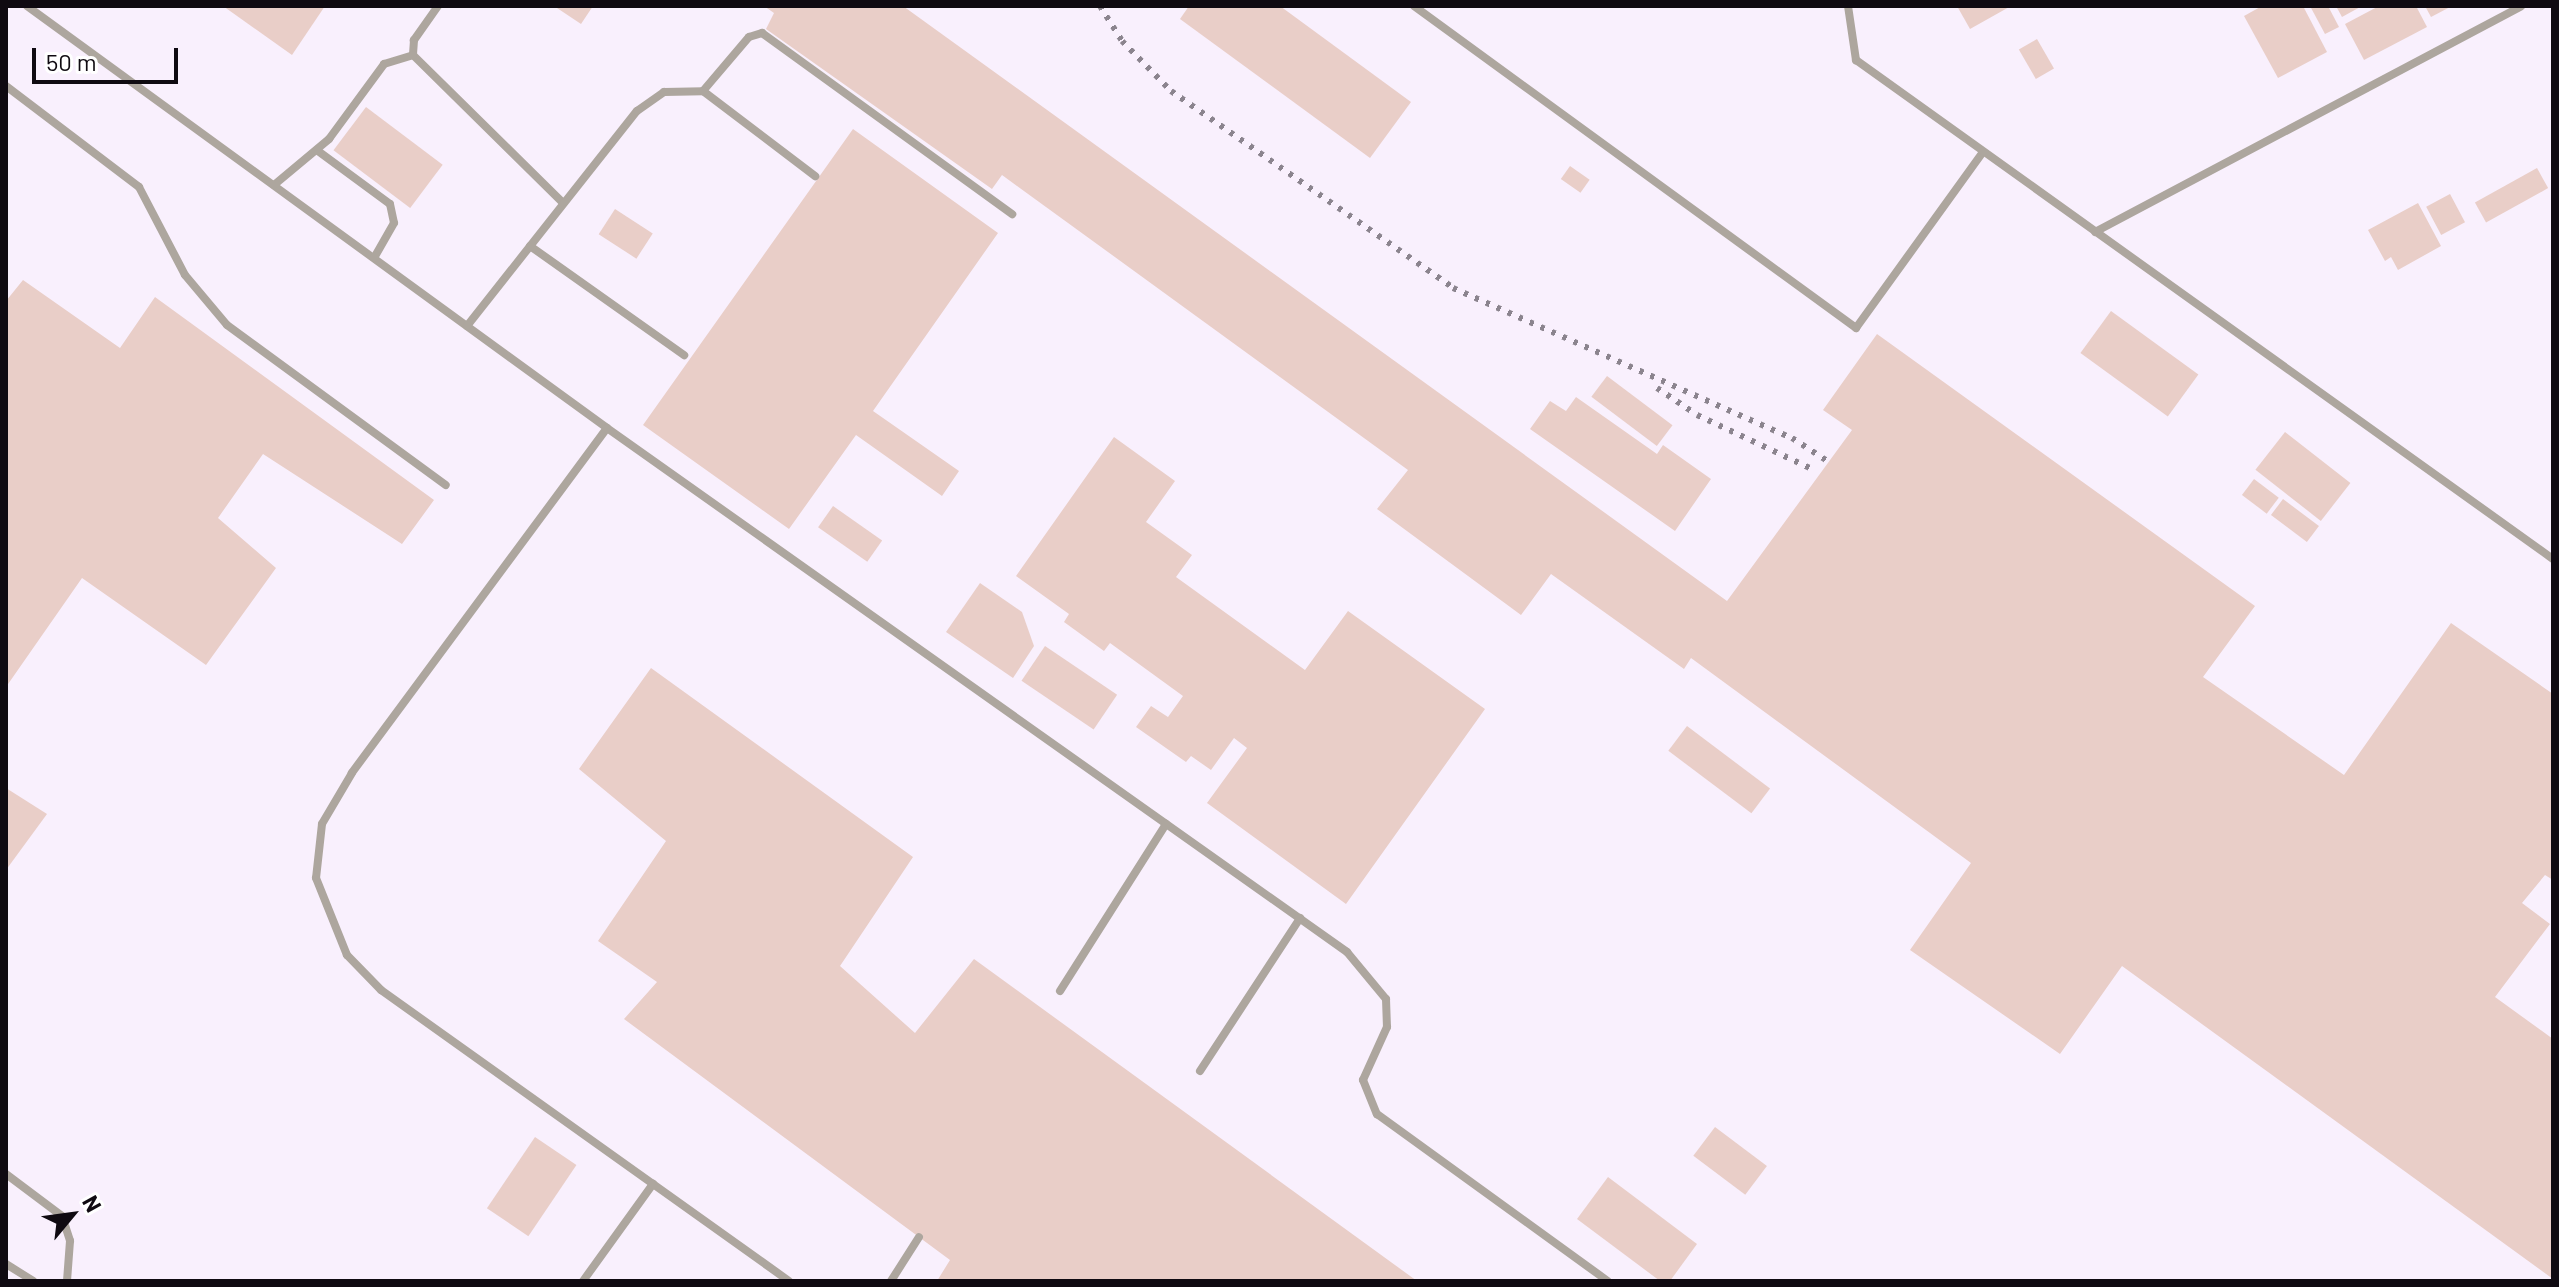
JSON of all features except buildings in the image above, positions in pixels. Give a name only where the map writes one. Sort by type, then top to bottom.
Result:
[{"type":"lane","points":[[27,6],[607,428],[1347,952],[1386,999],[1387,1027],[1363,1080],[1377,1114],[1608,1281]]},
{"type":"lane","points":[[438,6],[414,40],[413,55],[563,203]]},
{"type":"lane","points":[[1414,6],[1856,328],[1983,152]]},
{"type":"lane","points":[[1848,6],[1856,60],[2553,559]]},
{"type":"lane","points":[[2095,232],[2521,6]]},
{"type":"lane","points":[[703,91],[749,37],[762,33],[1012,214]]},
{"type":"lane","points":[[274,185],[318,151],[384,64],[413,55]]},
{"type":"lane","points":[[6,86],[139,187],[185,275],[227,325],[446,485]]},
{"type":"lane","points":[[467,326],[637,111],[664,92],[703,91],[815,176]]},
{"type":"lane","points":[[318,151],[390,204],[394,223],[374,258]]},
{"type":"lane","points":[[530,246],[684,355]]},
{"type":"lane","points":[[607,428],[352,773],[322,824],[316,878],[347,955],[381,990],[789,1281]]},
{"type":"lane","points":[[1060,991],[1166,824]]},
{"type":"lane","points":[[1200,1071],[1300,918]]},
{"type":"lane","points":[[6,1174],[62,1216],[70,1241],[67,1281]]},
{"type":"lane","points":[[583,1281],[653,1184]]},
{"type":"lane","points":[[891,1281],[919,1237]]},
{"type":"lane","points":[[6,1264],[33,1281]]},
{"type":"railway","points":[[1100,6],[1122,41],[1171,91],[1453,288],[1792,438],[1829,462]]},
{"type":"railway","points":[[1657,388],[1697,415],[1812,469]]}]
